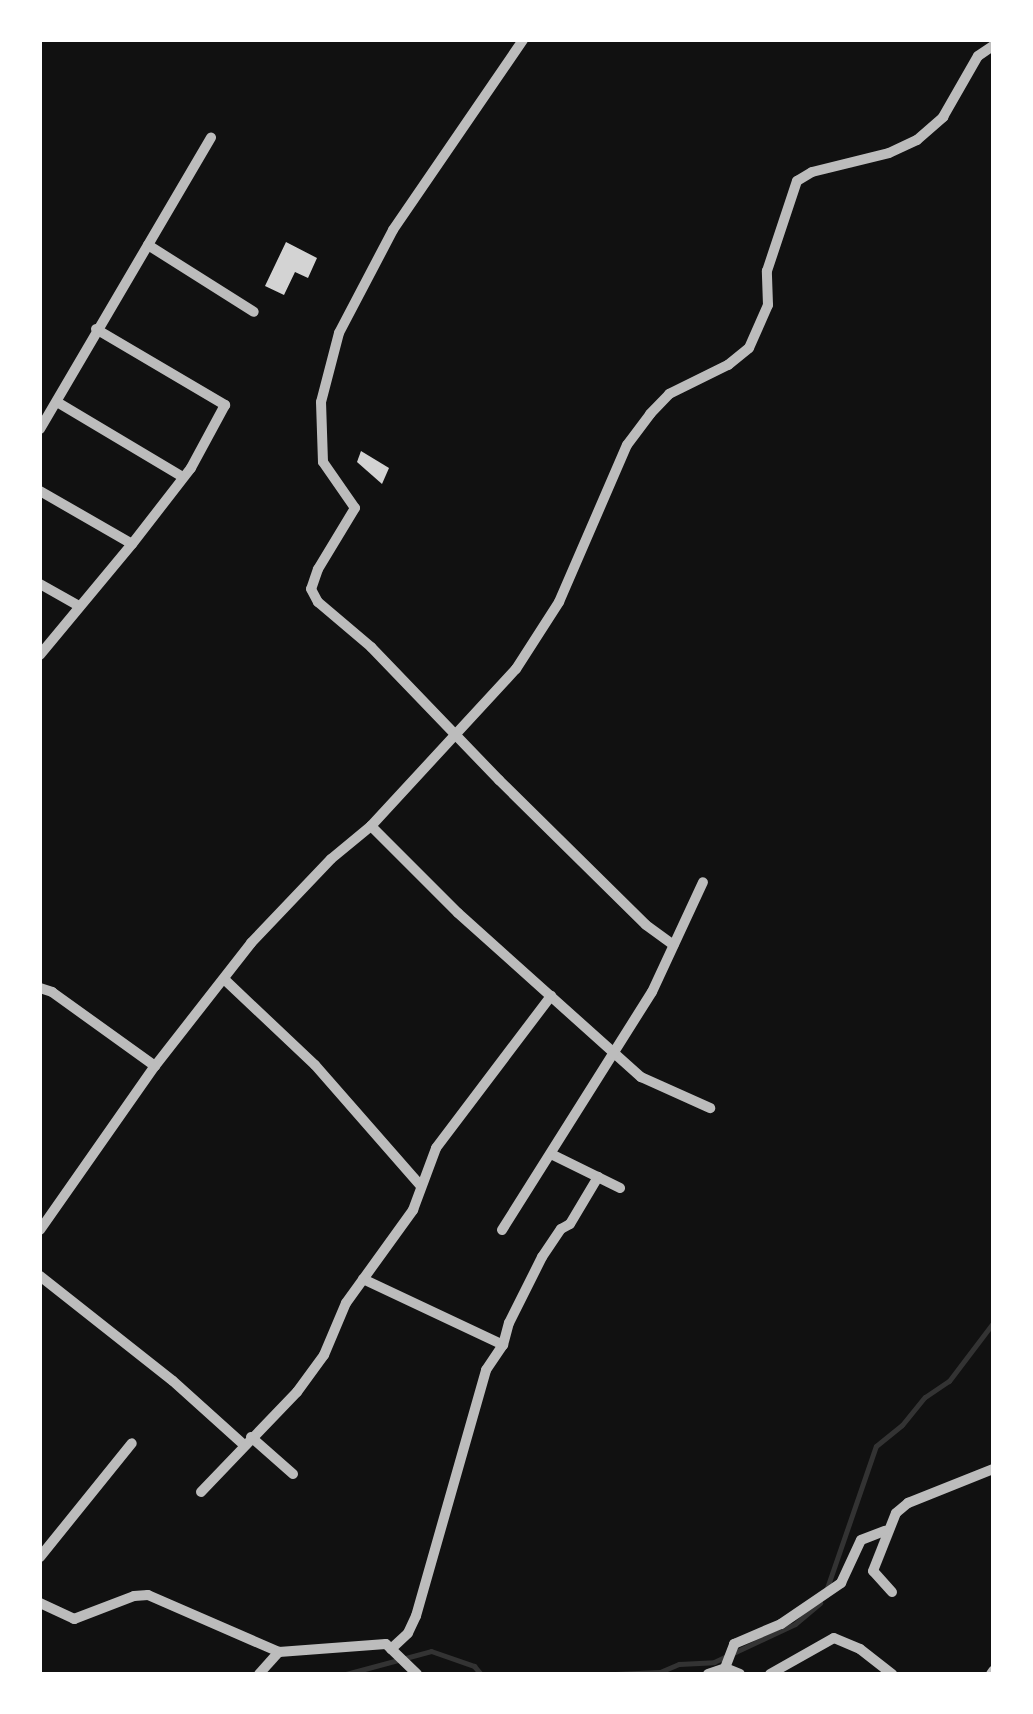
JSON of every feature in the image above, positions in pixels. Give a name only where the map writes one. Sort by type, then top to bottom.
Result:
[{"type":"street","points":[[523,40],[393,230],[339,333],[321,402],[323,462],[355,508],[318,569],[313,596],[459,736],[646,925],[674,945]]},
{"type":"street","points":[[40,1230],[155,1066],[251,943],[459,736],[516,670],[543,630],[582,553],[628,445],[650,414],[668,394],[728,365],[749,348],[768,305],[767,271],[797,182],[812,172],[889,154],[917,140],[942,116],[978,56],[993,46]]},
{"type":"street","points":[[40,430],[211,136]]},
{"type":"street","points":[[148,244],[254,312]]},
{"type":"street","points":[[40,655],[191,468],[225,406],[96,329]]},
{"type":"street","points":[[57,402],[181,476]]},
{"type":"street","points":[[40,491],[132,544]]},
{"type":"street","points":[[40,584],[79,606]]},
{"type":"street","points":[[371,826],[458,913],[641,1077],[710,1108]]},
{"type":"street","points":[[502,1230],[652,992],[702,882]]},
{"type":"street","points":[[224,979],[315,1065],[420,1185]]},
{"type":"street","points":[[40,988],[52,992],[155,1066]]},
{"type":"street","points":[[201,1492],[306,1380],[363,1279],[413,1210],[436,1148],[551,996]]},
{"type":"street","points":[[552,1154],[620,1188]]},
{"type":"street","points":[[391,1649],[408,1633],[416,1616],[486,1370],[503,1345],[509,1323],[542,1257],[560,1229],[570,1224],[598,1177]]},
{"type":"street","points":[[40,1276],[293,1474]]},
{"type":"street","points":[[363,1279],[503,1345]]},
{"type":"street","points":[[40,1557],[132,1442]]},
{"type":"street","points":[[892,1592],[873,1571],[885,1531],[908,1503],[993,1469]]},
{"type":"street","points":[[725,1668],[734,1644],[780,1624],[841,1583],[862,1540],[885,1531]]},
{"type":"street","points":[[40,1603],[74,1619],[134,1596],[148,1595],[279,1652],[372,1642],[391,1649],[415,1673]]},
{"type":"street","points":[[770,1674],[834,1638],[860,1649],[892,1674]]},
{"type":"street","points":[[259,1674],[279,1652]]},
{"type":"street","points":[[708,1674],[725,1668],[740,1674]]},
{"type":"building","points":[[286,242],[317,258],[308,278],[295,272],[284,295],[265,286]]},
{"type":"building","points":[[361,451],[389,468],[382,484],[357,462]]},
{"type":"waterway","points":[[827,1588],[876,1446],[902,1425],[925,1397],[949,1381],[993,1323]]},
{"type":"waterway","points":[[615,1674],[660,1672],[679,1664],[714,1662],[795,1624],[820,1603]]},
{"type":"waterway","points":[[346,1674],[431,1651],[474,1666],[481,1674]]}]
